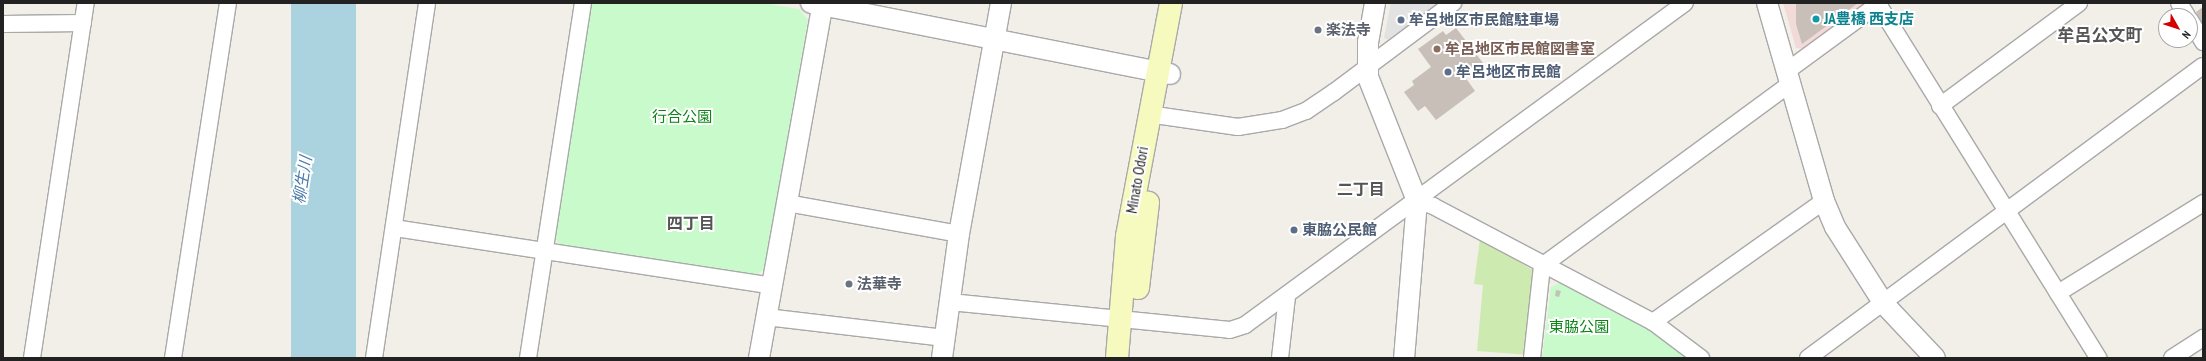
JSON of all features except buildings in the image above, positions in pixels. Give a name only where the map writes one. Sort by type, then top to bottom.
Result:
[{"type":"main road","name":"Minato Odori","points":[[1117,358],[1128,320],[1145,218],[1156,116],[1164,72],[1171,3]]},
{"type":"main road","name":"Minato Odori","points":[[1164,72],[1185,3]]},
{"type":"main road","name":"Minato Odori","points":[[1128,320],[1131,358]]},
{"type":"street","points":[[32,358],[86,3]]},
{"type":"street","points":[[173,358],[228,3]]},
{"type":"street","points":[[374,358],[427,3]]},
{"type":"street","points":[[528,358],[584,3]]},
{"type":"street","points":[[942,358],[959,234],[1001,3]]},
{"type":"street","points":[[1375,3],[1368,41],[1368,77],[1417,201],[1404,358]]},
{"type":"street","points":[[1156,116],[1238,127],[1282,120],[1306,111],[1453,3]]},
{"type":"street","points":[[950,302],[1230,330],[1245,325],[1287,297],[1685,3]]},
{"type":"street","points":[[1767,3],[1824,201],[1849,254],[1884,304],[1935,358]]},
{"type":"street","points":[[1940,106],[2079,3]]},
{"type":"street","points":[[759,358],[787,204],[819,4],[1164,72]]},
{"type":"street","points":[[1532,358],[1542,266],[1789,77],[1879,4],[1940,106],[2098,358]]},
{"type":"street","points":[[3,24],[83,24]]},
{"type":"street","points":[[1808,358],[1884,304],[2203,66]]},
{"type":"street","points":[[1417,201],[1434,206],[1542,266],[1653,322],[1701,358]]},
{"type":"street","points":[[1653,322],[1824,201]]},
{"type":"street","points":[[2058,293],[2203,203]]},
{"type":"street","points":[[787,204],[959,234]]},
{"type":"street","points":[[394,228],[772,286]]},
{"type":"street","points":[[1280,358],[1287,297]]},
{"type":"street","points":[[766,317],[945,338]]},
{"type":"street","points":[[2172,358],[2203,338]]},
{"type":"shaded area","name":"牟呂地区市民館駐車場","points":[[1391,3],[1439,3],[1388,40],[1384,38]]},
{"type":"shaded area","name":"JA豊橋 西支店","points":[[1783,3],[1867,3],[1805,49],[1796,48]]},
{"type":"green space","name":"行合公園","points":[[589,3],[763,3],[799,9],[808,20],[764,269],[756,275],[561,247],[554,236]]},
{"type":"green space","points":[[1480,239],[1536,272],[1528,355],[1477,351],[1483,285],[1474,284]]},
{"type":"green space","name":"東脇公園","points":[[1560,283],[1638,321],[1690,358],[1542,358],[1551,287]]},
{"type":"water","name":"柳生川","points":[[291,3],[356,3],[356,358],[291,358]]},
{"type":"place","name":"JA豊橋 西支店","points":[[1816,19]]},
{"type":"place","name":"牟呂地区市民館駐車場","points":[[1401,20]]},
{"type":"place","name":"楽法寺","points":[[1318,30]]},
{"type":"place","name":"牟呂地区市民館図書室","points":[[1437,49]]},
{"type":"place","name":"牟呂地区市民館","points":[[1448,72]]},
{"type":"place","name":"東脇公民館","points":[[1294,230]]},
{"type":"place","name":"法華寺","points":[[849,284]]},
{"type":"district","name":"牟呂公文町","points":[[2100,36]]},
{"type":"district","name":"二丁目","points":[[1361,189]]},
{"type":"district","name":"四丁目","points":[[691,223]]}]
